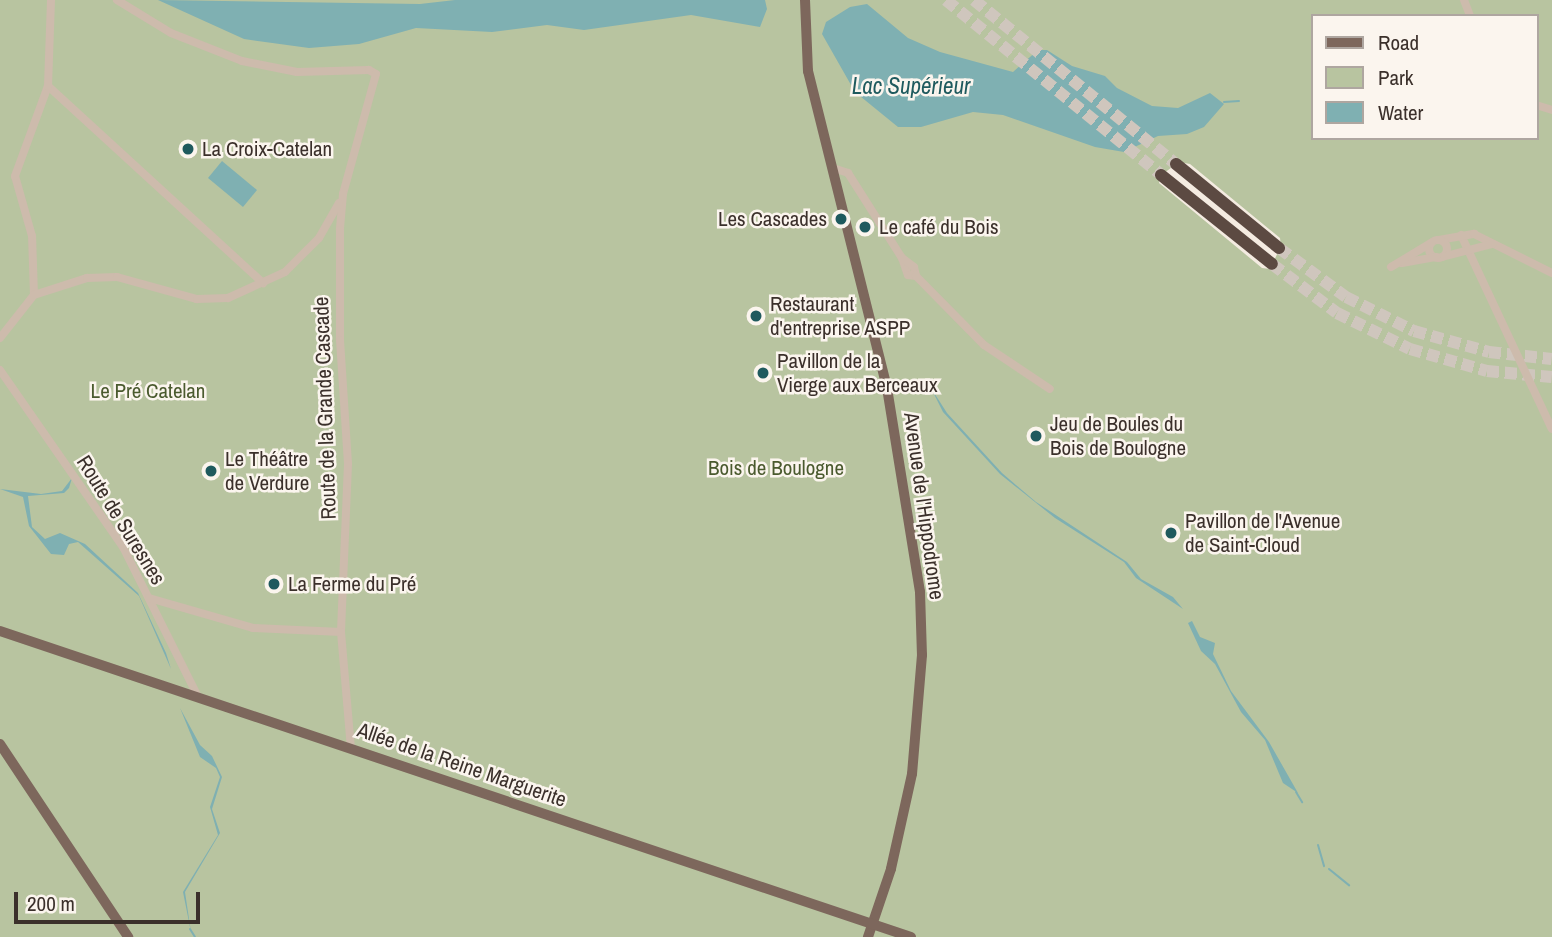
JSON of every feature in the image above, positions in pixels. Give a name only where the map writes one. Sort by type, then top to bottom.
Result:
[{"type":"highway","points":[[1176,164],[1279,248]]},
{"type":"highway","points":[[1161,175],[1272,264]]},
{"type":"main road","name":"Avenue de l'Hippodrome","points":[[805,0],[808,71],[887,388],[920,605],[922,667],[912,774],[891,869],[868,937]]},
{"type":"main road","name":"Allée de la Reine Marguerite","points":[[0,631],[911,937]]},
{"type":"main road","points":[[0,744],[128,937]]},
{"type":"street","points":[[34,295],[32,236],[15,176],[48,86],[51,0]]},
{"type":"street","name":"Route de la Grande Cascade","points":[[117,0],[189,41],[265,68],[298,72],[375,72],[343,194],[340,340],[348,464],[337,631],[351,748]]},
{"type":"street","points":[[48,86],[263,284]]},
{"type":"street","points":[[833,168],[848,173],[902,258],[908,275],[916,276],[974,336],[1049,389]]},
{"type":"street","points":[[839,192],[854,185]]},
{"type":"street","points":[[0,338],[34,295],[68,282],[104,276],[197,299],[222,299],[263,284],[285,272],[309,249],[330,222],[343,194]]},
{"type":"street","points":[[1492,244],[1470,252],[1395,265],[1435,241],[1474,234],[1552,273]]},
{"type":"street","points":[[1461,235],[1552,429]]},
{"type":"street","points":[[1435,241],[1430,251],[1439,257]]},
{"type":"street","points":[[1435,241],[1447,248],[1439,257]]},
{"type":"street","name":"Route de Suresnes","points":[[0,370],[36,427],[94,501],[149,597],[198,697]]},
{"type":"street","points":[[149,597],[253,628],[337,631]]},
{"type":"green space","name":"Bois de Boulogne","points":[[0,0],[1552,0],[1552,937],[0,937]],"holes":[[[1179,162],[1190,164],[1280,238],[1281,246],[1270,269],[1262,268],[1159,183],[1160,176]]]},
{"type":"water","points":[[158,0],[420,4],[455,0],[765,0],[767,9],[760,27],[691,15],[584,30],[547,25],[492,32],[416,28],[359,44],[309,48],[244,39]]},
{"type":"water","name":"Lac Supérieur","points":[[867,4],[908,38],[940,52],[1013,72],[1038,50],[1047,50],[1072,66],[1105,76],[1117,88],[1152,106],[1178,108],[1210,93],[1224,104],[1204,127],[1187,134],[1158,136],[1124,152],[1095,147],[1003,115],[973,112],[921,127],[898,127],[855,92],[822,34],[826,22],[850,7]]},
{"type":"water","points":[[222,161],[257,190],[243,207],[208,178]]},
{"type":"water","points":[[931,388],[947,413],[1002,473],[1036,502],[1127,562],[1141,579],[1173,597],[1183,609],[1136,578],[1124,562],[1055,518],[1000,474],[943,412]]},
{"type":"water","points":[[72,478],[64,493],[28,496],[32,527],[45,539],[60,533],[85,544],[138,593],[171,669],[139,596],[78,542],[69,544],[64,555],[51,554],[29,526],[23,497],[0,489],[41,494],[62,491]]},
{"type":"water","points":[[1192,621],[1200,637],[1215,643],[1213,654],[1231,691],[1269,742],[1298,793],[1283,783],[1265,740],[1241,712],[1215,664],[1201,651],[1188,623]]},
{"type":"water","points":[[180,708],[200,745],[212,756],[222,777],[212,809],[220,833],[185,892],[191,932],[183,892],[218,835],[210,807],[220,777],[216,768],[200,757]]},
{"type":"waterway","points":[[1224,102],[1239,101]]},
{"type":"waterway","points":[[1296,792],[1302,802]]},
{"type":"waterway","points":[[1318,845],[1324,866]]},
{"type":"waterway","points":[[1329,869],[1349,885]]},
{"type":"waterway","points":[[190,929],[195,937]]},
{"type":"tunnel","points":[[946,0],[1161,175]]},
{"type":"tunnel","points":[[974,0],[1176,164]]},
{"type":"tunnel","points":[[1279,248],[1346,297],[1414,331],[1489,352],[1552,359]]},
{"type":"tunnel","points":[[1272,264],[1337,313],[1410,349],[1487,371],[1552,377]]},
{"type":"place","name":"La Croix-Catelan","points":[[188,149]]},
{"type":"place","name":"Les Cascades","points":[[841,219]]},
{"type":"place","name":"Le café du Bois","points":[[865,227]]},
{"type":"place","name":"Restaurant d'entreprise ASPP","points":[[756,316]]},
{"type":"place","name":"Pavillon de la Vierge aux Berceaux","points":[[763,373]]},
{"type":"place","name":"Jeu de Boules du Bois de Boulogne","points":[[1036,436]]},
{"type":"place","name":"Le Théâtre de Verdure","points":[[211,471]]},
{"type":"place","name":"Pavillon de l'Avenue de Saint-Cloud","points":[[1171,533]]},
{"type":"place","name":"La Ferme du Pré","points":[[274,584]]},
{"type":"park label","name":"Le Pré Catelan","points":[[148,391]]}]
